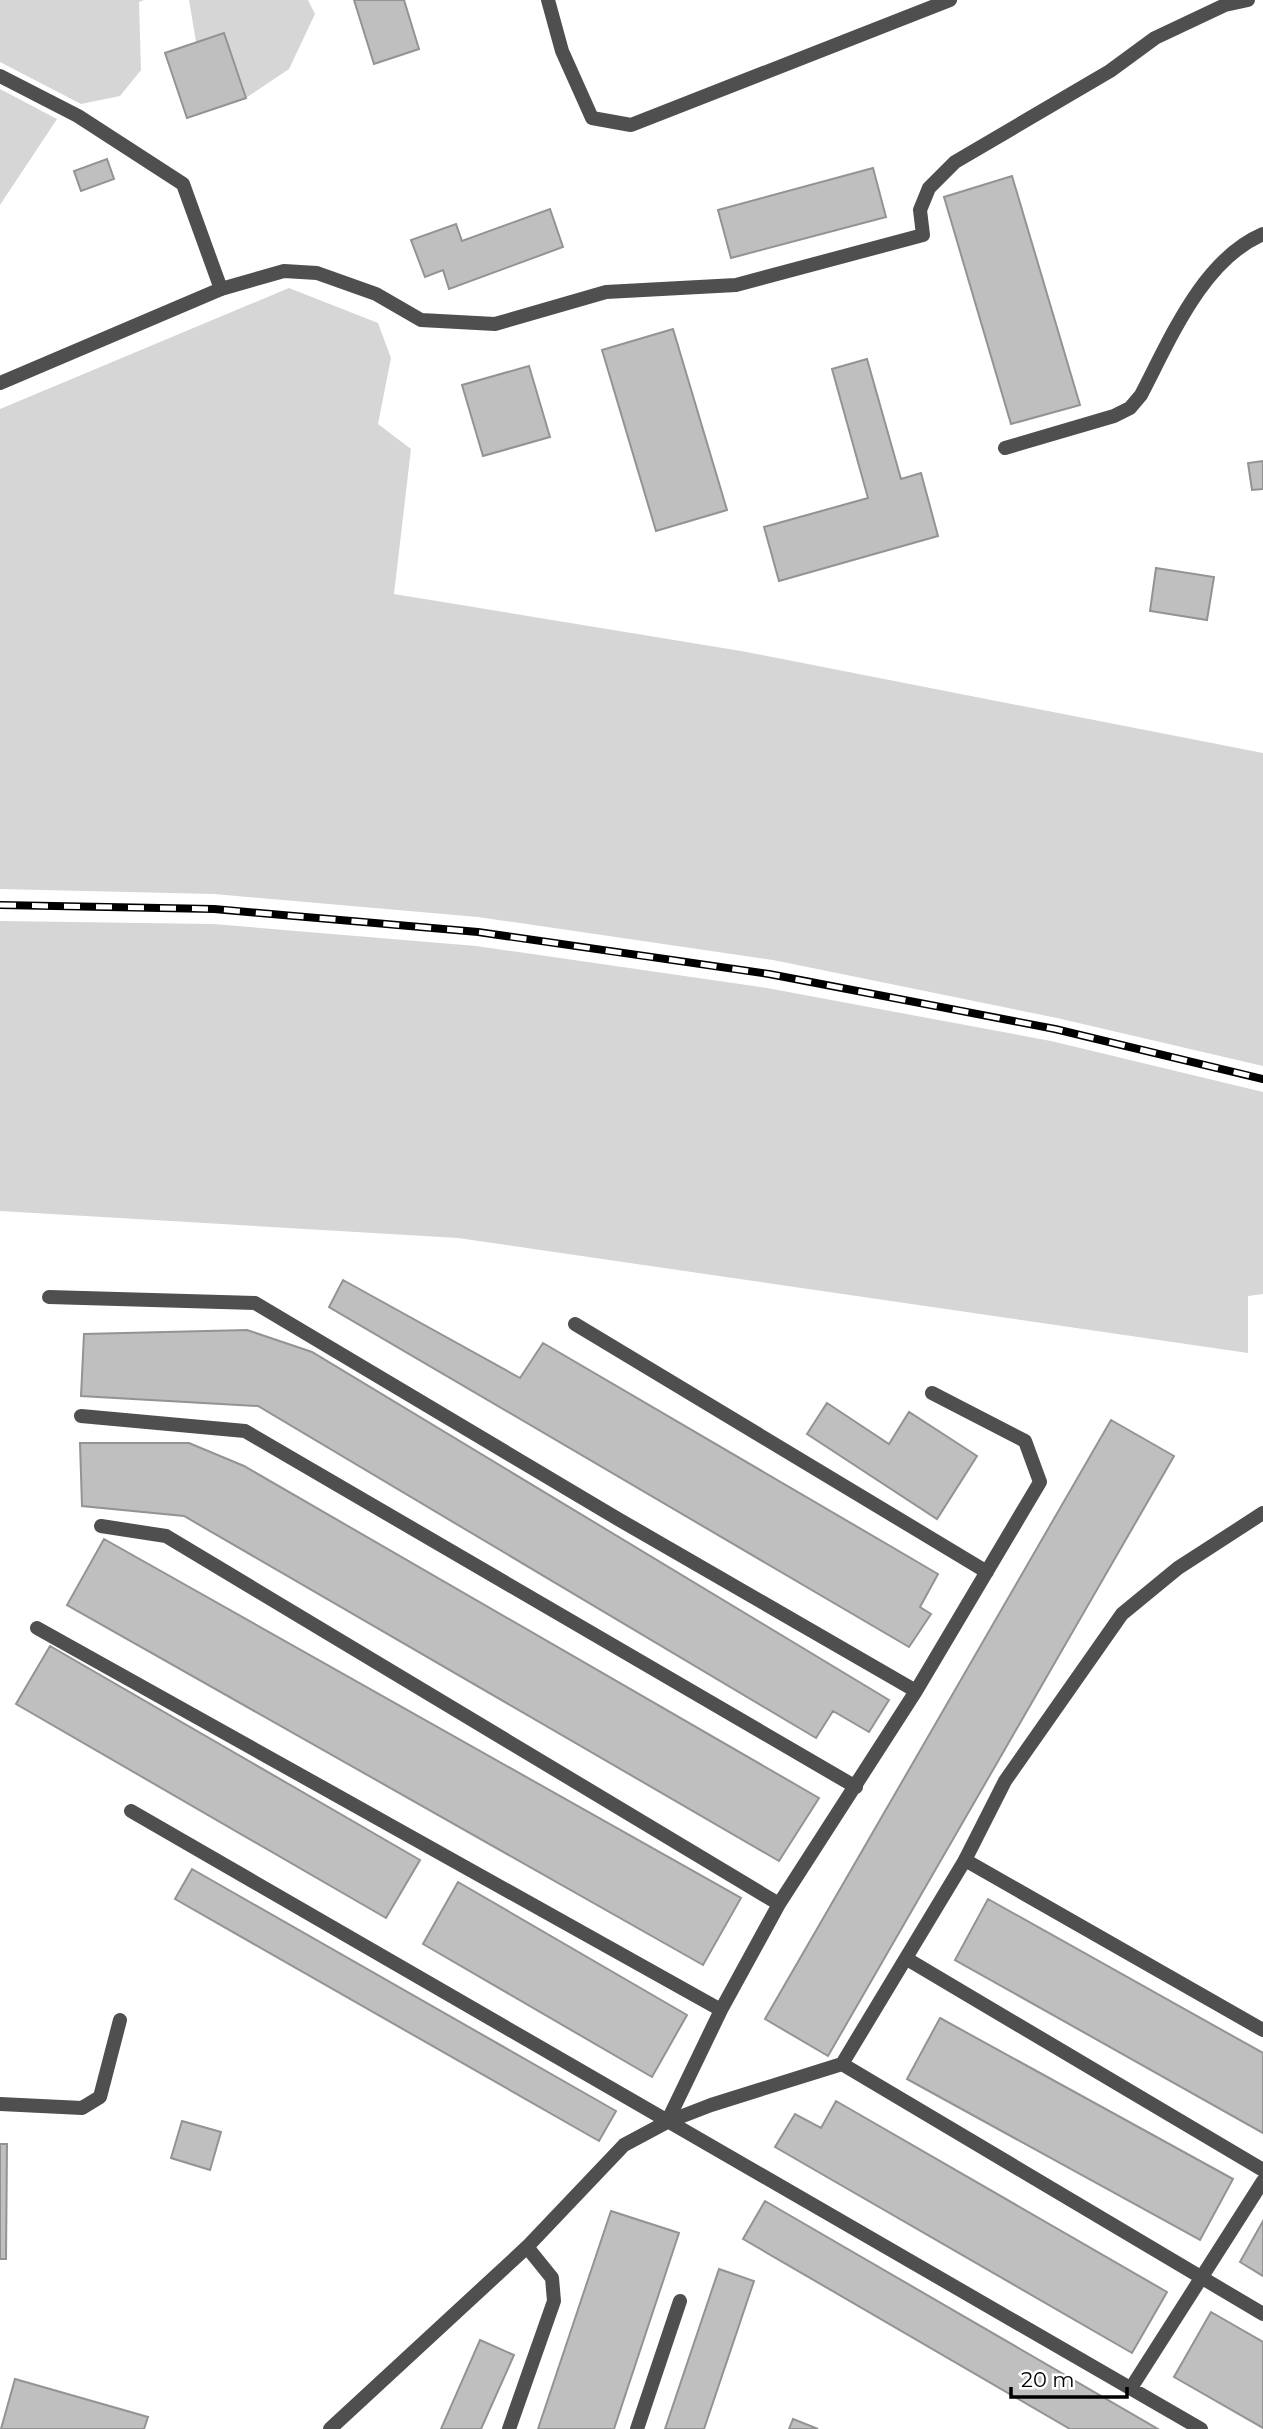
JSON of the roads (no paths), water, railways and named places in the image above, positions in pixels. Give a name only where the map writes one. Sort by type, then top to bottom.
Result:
[{"type":"street","points":[[548,0],[562,51],[592,118],[631,125],[950,0]]},
{"type":"street","points":[[0,383],[221,289],[284,271],[317,273],[376,294],[421,320],[495,324],[607,292],[736,285],[923,235],[920,210],[929,188],[955,163],[1110,71],[1155,38],[1225,5],[1248,0]]},
{"type":"street","points":[[0,76],[78,116],[183,184],[221,289]]},
{"type":"street","points":[[1005,448],[1114,416],[1130,408],[1141,395],[1191,299],[1232,255],[1251,239],[1263,234]]},
{"type":"street","points":[[49,1297],[255,1303],[618,1519],[916,1691]]},
{"type":"street","points":[[575,1324],[987,1572]]},
{"type":"street","points":[[667,2122],[721,2010],[779,1904],[916,1691],[1040,1482],[1025,1441],[932,1393]]},
{"type":"street","points":[[81,1416],[245,1431],[856,1787]]},
{"type":"street","points":[[330,2429],[527,2247],[624,2145],[667,2122],[842,2064],[965,1860],[1005,1781],[1122,1614],[1178,1568],[1263,1513]]},
{"type":"street","points":[[102,1526],[166,1536],[779,1904]]},
{"type":"street","points":[[37,1628],[721,2010]]},
{"type":"street","points":[[131,1811],[1201,2429]]},
{"type":"street","points":[[965,1860],[1263,2030]]},
{"type":"street","points":[[907,1959],[1263,2169]]},
{"type":"street","points":[[0,2104],[82,2108],[100,2097],[120,2020]]},
{"type":"street","points":[[842,2064],[1263,2314]]},
{"type":"street","points":[[1131,2388],[1203,2279],[1263,2181]]},
{"type":"street","points":[[509,2429],[554,2301],[552,2278],[527,2247]]},
{"type":"street","points":[[637,2429],[680,2301]]},
{"type":"railway","points":[[0,905],[214,909],[478,932],[769,974],[1055,1029],[1263,1079]]}]
